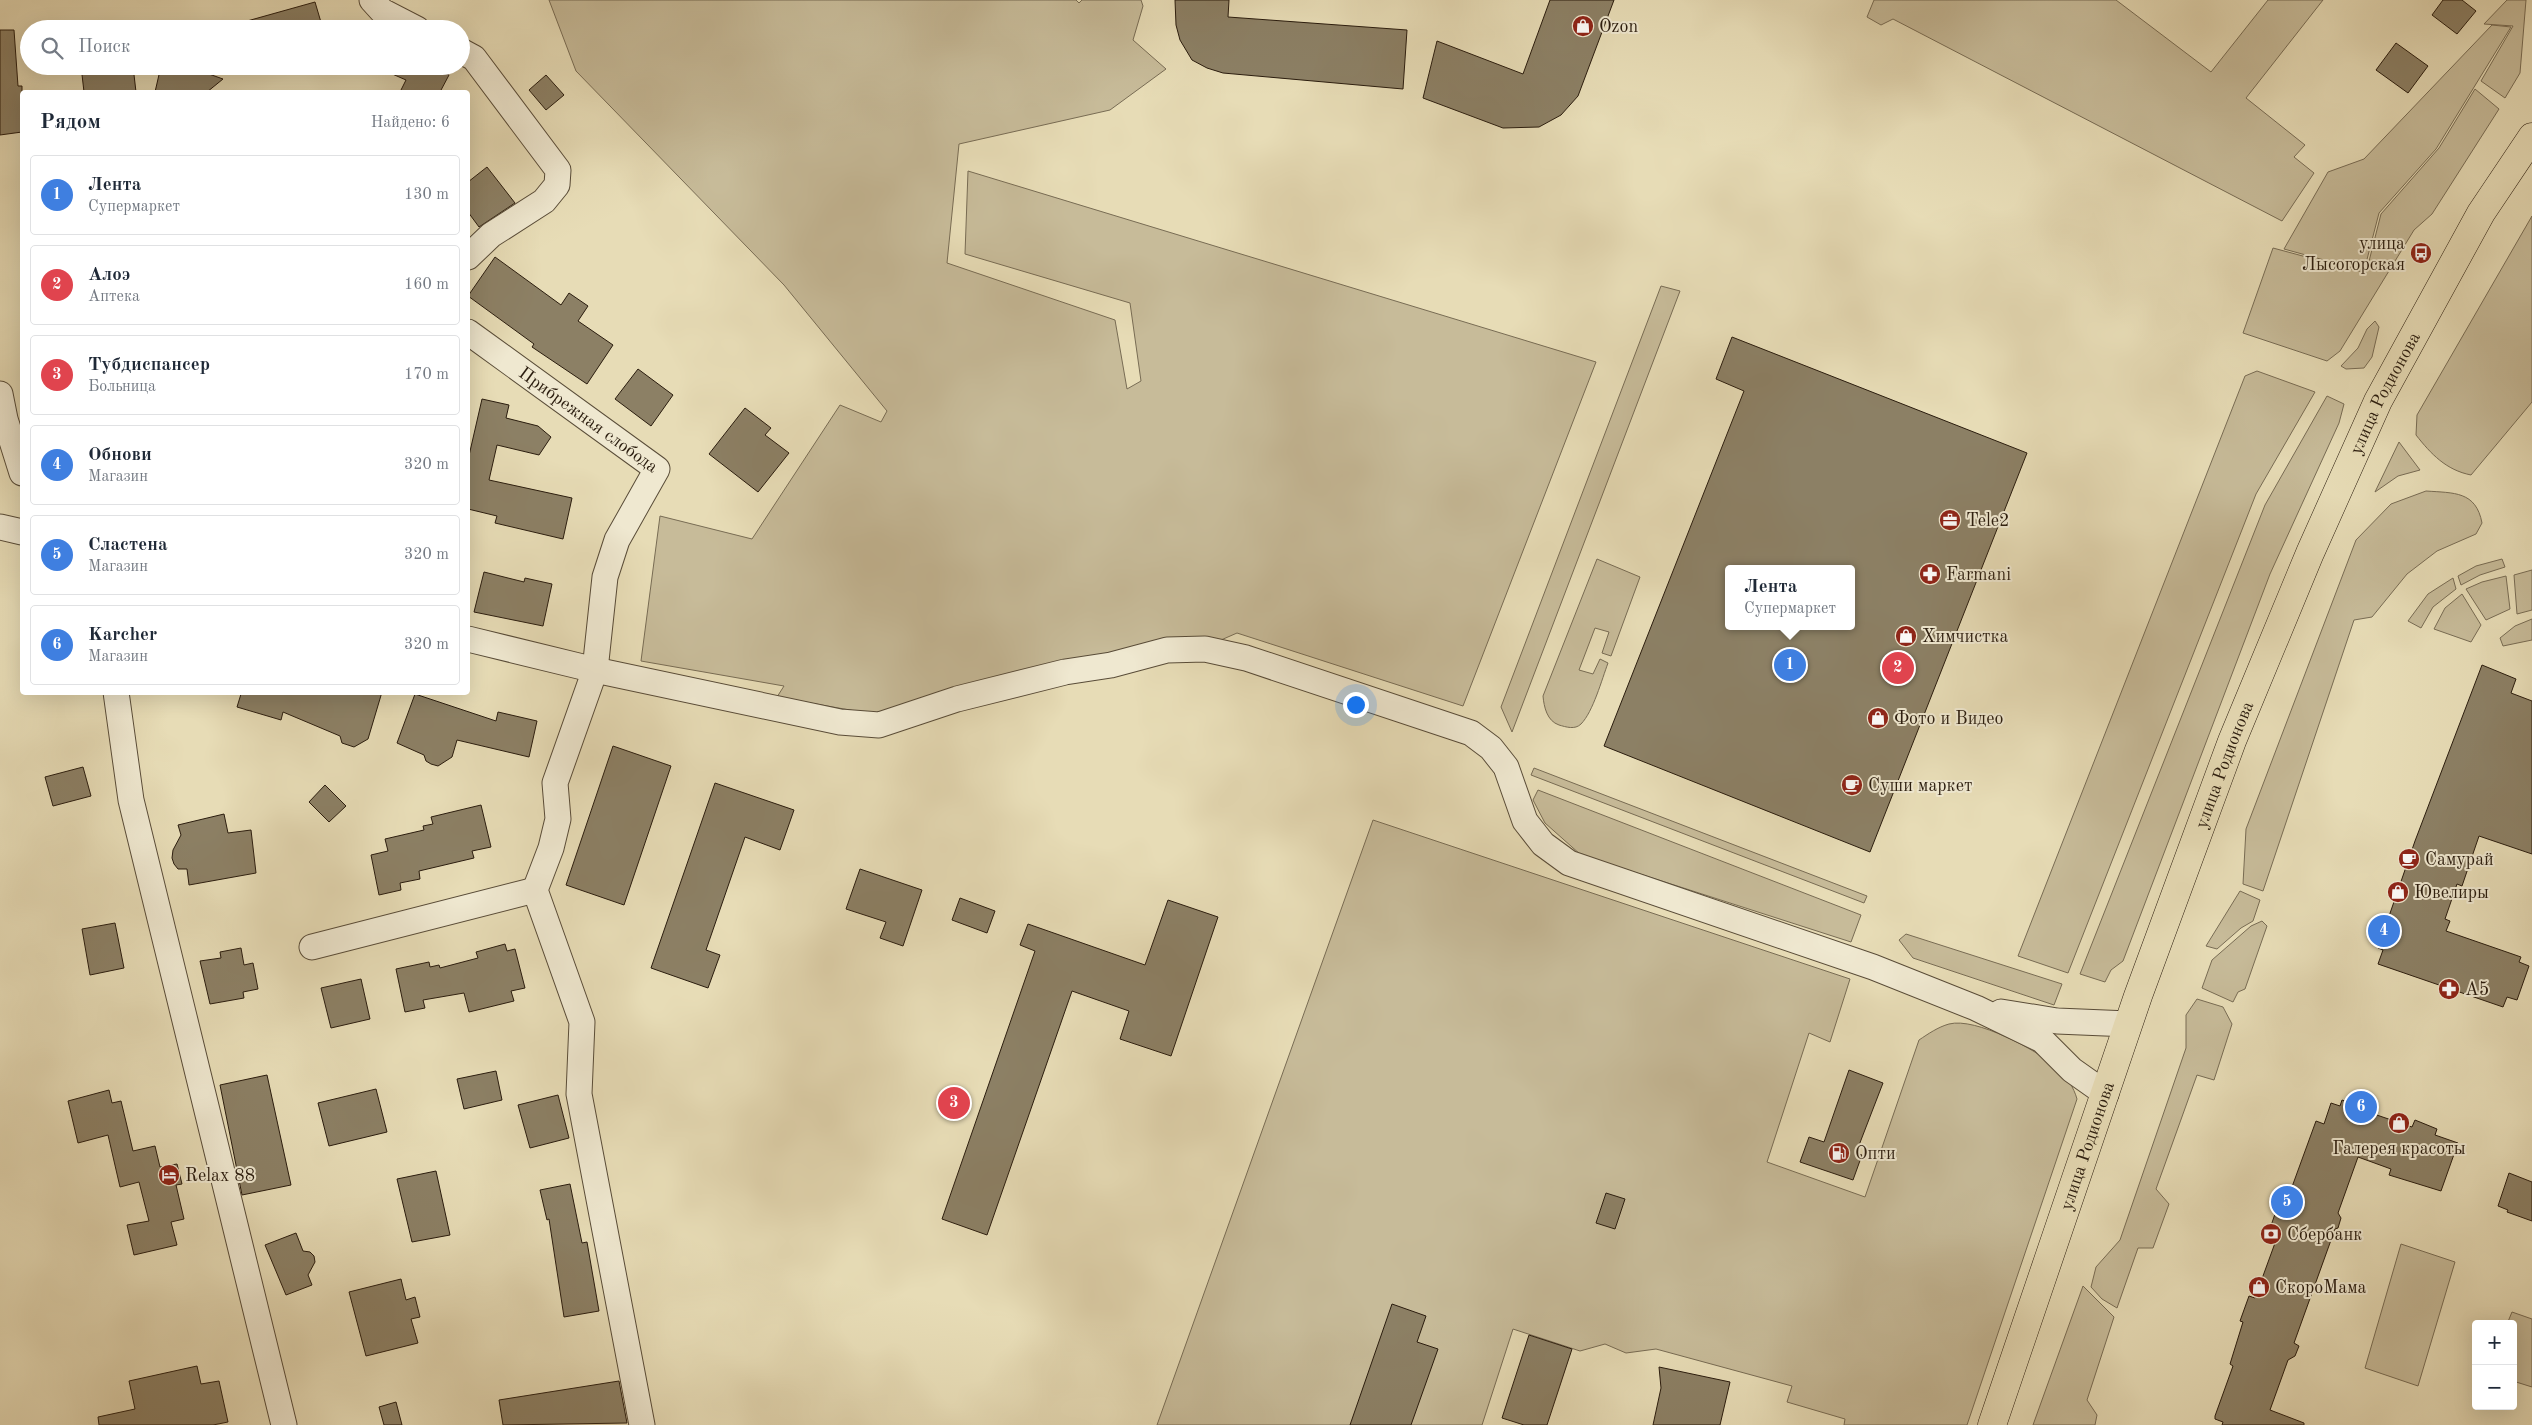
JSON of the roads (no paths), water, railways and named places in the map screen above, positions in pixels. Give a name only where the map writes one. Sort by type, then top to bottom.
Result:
[{"type":"main road","name":"улица Родионова","points":[[1992,1425],[2106,1094],[2128,1024],[2232,741],[2310,552],[2378,401],[2474,227],[2532,137]]},
{"type":"street","points":[[372,0],[382,11],[400,20]]},
{"type":"street","points":[[470,56],[474,58],[558,170],[557,185],[544,201],[491,235],[470,256]]},
{"type":"street","name":"Прибрежная слобода","points":[[470,333],[657,469],[617,540],[605,577],[595,670]]},
{"type":"street","points":[[0,394],[5,419],[20,467]]},
{"type":"street","points":[[0,528],[20,532]]},
{"type":"street","points":[[470,639],[595,670],[840,722],[879,725],[957,698],[1066,672],[1111,665],[1167,650],[1206,649],[1246,658],[1471,733],[1491,748],[1506,767],[1525,821],[1543,844],[1569,863],[1873,967],[1976,1008],[2042,1040],[2072,1070],[2106,1094]]},
{"type":"street","points":[[595,670],[555,782],[558,819],[551,848],[535,890],[582,1022],[579,1094],[642,1425]]},
{"type":"street","points":[[116,695],[131,800],[284,1425]]},
{"type":"street","points":[[312,947],[535,890]]},
{"type":"street","points":[[1976,1008],[2057,1021],[2128,1024]]},
{"type":"place","name":"Ozon","points":[[1583,26]]},
{"type":"place","name":"улица Лысогорская","points":[[2421,253]]},
{"type":"place","name":"Tele2","points":[[1950,520]]},
{"type":"place","name":"Farmani","points":[[1930,574]]},
{"type":"place","name":"Химчистка","points":[[1906,636]]},
{"type":"place","name":"Лента","points":[[1790,665]]},
{"type":"place","name":"Алоэ","points":[[1898,668]]},
{"type":"place","name":"Фото и Видео","points":[[1878,718]]},
{"type":"place","name":"Суши маркет","points":[[1852,785]]},
{"type":"place","name":"Самурай","points":[[2409,859]]},
{"type":"place","name":"Ювелиры","points":[[2398,892]]},
{"type":"place","name":"Обнови","points":[[2384,931]]},
{"type":"place","name":"А5","points":[[2449,989]]},
{"type":"place","name":"Тубдиспансер","points":[[954,1103]]},
{"type":"place","name":"Karcher","points":[[2361,1107]]},
{"type":"place","name":"Галерея красоты","points":[[2399,1123]]},
{"type":"place","name":"Опти","points":[[1839,1153]]},
{"type":"place","name":"Relax 88","points":[[169,1175]]},
{"type":"place","name":"Сластена","points":[[2287,1202]]},
{"type":"place","name":"Сбербанк","points":[[2271,1234]]},
{"type":"place","name":"СкороМама","points":[[2259,1287]]}]
